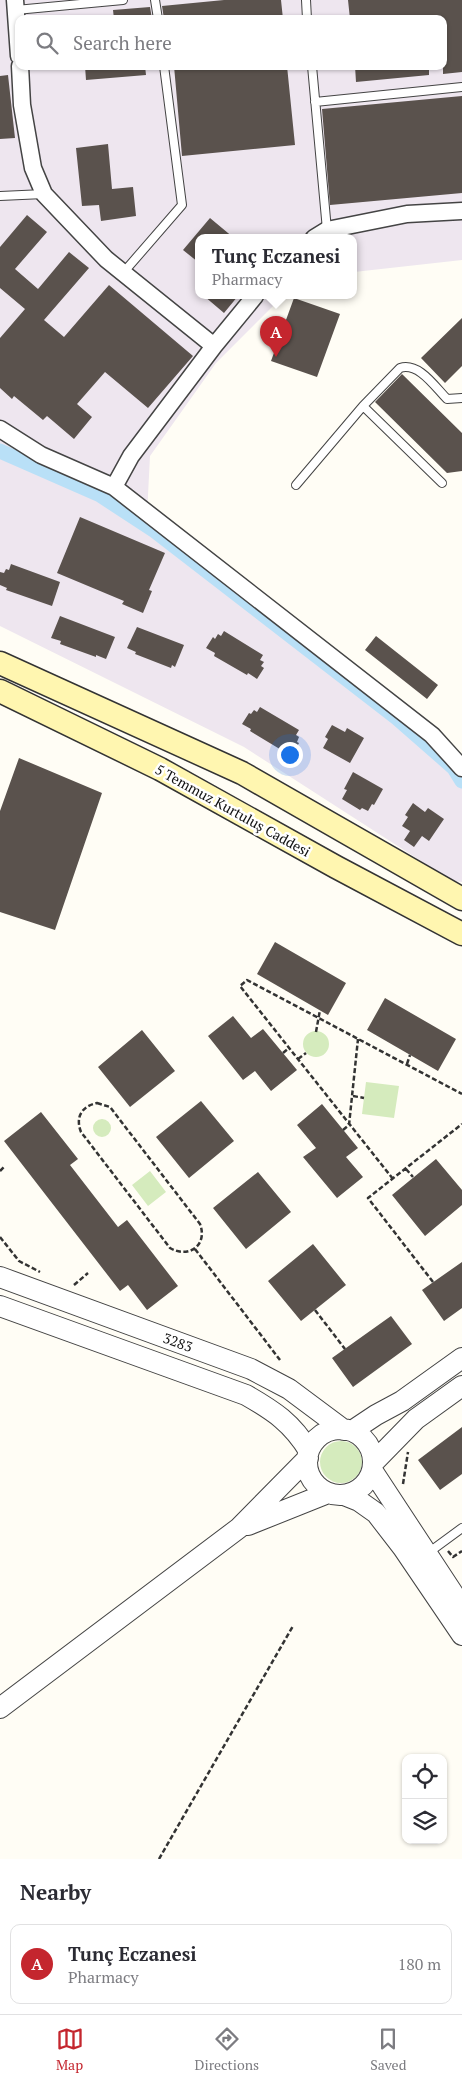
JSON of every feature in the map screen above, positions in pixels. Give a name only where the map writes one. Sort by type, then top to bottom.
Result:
[{"type":"main road","points":[[0,663],[242,774],[462,899]]},
{"type":"main road","name":"5 Temmuz Kurtuluş Caddesi","points":[[0,692],[160,769],[336,867],[462,934]]},
{"type":"street","points":[[20,70],[22,104],[33,168],[44,194],[106,259],[214,346]]},
{"type":"street","points":[[320,234],[406,214],[462,211]]},
{"type":"street","points":[[114,487],[131,456],[214,346],[253,299]]},
{"type":"street","points":[[0,429],[41,455],[114,487],[410,716],[432,734],[462,768]]},
{"type":"street","name":"3283","points":[[0,1277],[251,1369],[289,1389],[348,1431]]},
{"type":"street","name":"3283","points":[[0,1306],[246,1394],[274,1411],[298,1433],[309,1455]]},
{"type":"street","points":[[348,1431],[402,1401],[462,1358]]},
{"type":"street","points":[[239,1528],[336,1494],[359,1490],[370,1478],[373,1467],[416,1419],[462,1386]]},
{"type":"street","points":[[0,1708],[239,1528],[309,1455],[317,1439],[323,1434],[337,1430],[359,1435],[370,1447],[373,1467],[426,1554],[462,1607]]},
{"type":"street","points":[[309,1455],[310,1475],[314,1482],[336,1494],[359,1501],[376,1513],[404,1548],[462,1634]]},
{"type":"lane","points":[[15,5],[123,0]]},
{"type":"lane","points":[[155,0],[157,15]]},
{"type":"lane","points":[[306,0],[307,15]]},
{"type":"lane","points":[[123,273],[182,205],[165,70]]},
{"type":"lane","points":[[312,70],[320,234]]},
{"type":"lane","points":[[315,102],[462,87]]},
{"type":"lane","points":[[0,196],[44,194]]},
{"type":"lane","points":[[296,485],[363,406],[396,371],[405,366],[416,368],[447,399],[462,398]]},
{"type":"lane","points":[[363,406],[442,483]]},
{"type":"lane","points":[[426,1554],[462,1528]]},
{"type":"path","points":[[392,1179],[240,986],[247,980],[462,1094]]},
{"type":"path","points":[[316,1032],[320,1010]]},
{"type":"path","points":[[343,1130],[350,1124],[358,1039]]},
{"type":"path","points":[[283,1053],[289,1048]]},
{"type":"path","points":[[298,1059],[306,1053]]},
{"type":"path","points":[[407,1064],[410,1055]]},
{"type":"path","points":[[353,1096],[364,1098]]},
{"type":"path","points":[[97,1103],[110,1107],[200,1224],[203,1236],[195,1249],[182,1253],[170,1248],[81,1132],[78,1119],[85,1107],[97,1103]]},
{"type":"path","points":[[433,1282],[368,1198],[462,1124]]},
{"type":"path","points":[[0,1171],[4,1167]]},
{"type":"path","points":[[406,1169],[413,1177]]},
{"type":"path","points":[[0,1237],[19,1262],[45,1274]]},
{"type":"path","points":[[195,1249],[280,1360]]},
{"type":"path","points":[[71,1287],[88,1273]]},
{"type":"path","points":[[315,1310],[345,1349]]},
{"type":"path","points":[[401,1493],[408,1448]]},
{"type":"path","points":[[159,1859],[293,1626]]},
{"type":"shaded area","points":[[0,0],[462,0],[462,260],[357,272],[357,234],[195,234],[195,299],[280,299],[216,363],[150,456],[147,515],[251,596],[432,747],[462,781],[462,882],[452,881],[244,747],[0,626],[0,445],[3,446],[0,444]]},
{"type":"green space","points":[[316,1031],[325,1035],[329,1044],[325,1053],[316,1057],[307,1053],[303,1044],[307,1035]]},
{"type":"green space","points":[[366,1082],[399,1086],[394,1118],[362,1114]]},
{"type":"green space","points":[[102,1119],[108,1122],[111,1128],[108,1134],[102,1137],[96,1134],[93,1128],[96,1122]]},
{"type":"green space","points":[[150,1171],[166,1192],[148,1206],[132,1185]]},
{"type":"green space","points":[[337,1441],[345,1441],[356,1447],[362,1462],[356,1477],[345,1483],[337,1483],[326,1477],[320,1466],[320,1458],[326,1447]]},
{"type":"building","points":[[224,0],[281,0],[283,15],[163,15],[162,6]]},
{"type":"building","points":[[348,0],[462,0],[462,72],[443,74],[443,70],[447,70],[447,15],[350,15]]},
{"type":"building","points":[[150,7],[151,15],[114,15],[113,10]]},
{"type":"building","points":[[85,70],[145,70],[146,75],[86,80]]},
{"type":"building","points":[[174,70],[287,70],[295,145],[182,156]]},
{"type":"building","points":[[355,70],[429,70],[429,75],[356,82]]},
{"type":"building","points":[[8,75],[15,138],[0,139],[0,76]]},
{"type":"building","points":[[462,96],[462,193],[330,205],[322,109]]},
{"type":"building","points":[[108,144],[112,189],[133,187],[136,216],[101,221],[99,205],[82,206],[76,148]]},
{"type":"building","points":[[27,215],[47,232],[15,269],[38,289],[69,252],[89,268],[44,320],[64,337],[109,285],[193,356],[148,408],[105,372],[77,404],[92,417],[74,439],[47,416],[43,420],[14,396],[12,399],[0,388],[0,338],[25,309],[0,288],[0,247]]},
{"type":"building","points":[[210,218],[229,234],[196,234]]},
{"type":"building","points":[[195,236],[195,260],[183,250]]},
{"type":"building","points":[[208,299],[236,299],[224,313]]},
{"type":"building","points":[[294,299],[340,314],[317,377],[271,361]]},
{"type":"building","points":[[462,318],[462,366],[445,383],[421,358]]},
{"type":"building","points":[[402,374],[462,433],[462,471],[447,473],[375,402]]},
{"type":"building","points":[[80,517],[165,553],[149,590],[152,591],[143,613],[122,604],[124,601],[57,573]]},
{"type":"building","points":[[11,564],[60,582],[52,606],[6,590],[7,588],[0,585],[0,572],[4,573],[6,569],[9,570]]},
{"type":"building","points":[[60,616],[115,637],[106,659],[60,644],[61,641],[51,638]]},
{"type":"building","points":[[137,627],[184,645],[175,667],[172,665],[171,668],[135,654],[136,652],[127,648]]},
{"type":"building","points":[[224,631],[263,655],[260,660],[264,662],[261,666],[264,668],[257,679],[214,656],[215,653],[206,648],[213,637],[215,639],[218,634],[221,636]]},
{"type":"building","points":[[376,636],[438,685],[427,699],[365,650]]},
{"type":"building","points":[[260,707],[299,730],[296,735],[299,737],[297,742],[299,743],[293,754],[284,749],[283,751],[242,724],[249,713],[251,714],[254,710],[257,712]]},
{"type":"building","points":[[332,725],[345,732],[347,728],[364,738],[350,763],[323,748],[328,739],[325,737]]},
{"type":"building","points":[[19,758],[102,793],[55,930],[0,912],[0,811]]},
{"type":"building","points":[[353,772],[383,789],[374,805],[372,804],[368,811],[362,808],[360,810],[342,799],[347,790],[344,789]]},
{"type":"building","points":[[413,803],[425,812],[428,808],[444,819],[429,841],[422,836],[414,847],[404,840],[410,831],[402,826],[408,817],[405,815]]},
{"type":"building","points":[[275,942],[346,983],[328,1015],[257,974]]},
{"type":"building","points":[[385,998],[456,1039],[438,1071],[367,1030]]},
{"type":"building","points":[[233,1016],[251,1038],[263,1029],[297,1070],[271,1091],[255,1071],[243,1080],[208,1036]]},
{"type":"building","points":[[142,1030],[175,1071],[130,1107],[98,1067]]},
{"type":"building","points":[[201,1101],[234,1141],[189,1178],[156,1137]]},
{"type":"building","points":[[322,1104],[358,1148],[346,1157],[363,1177],[337,1198],[303,1157],[316,1148],[297,1125]]},
{"type":"building","points":[[41,1112],[78,1159],[70,1165],[118,1227],[127,1220],[178,1286],[147,1310],[128,1285],[120,1291],[4,1141]]},
{"type":"building","points":[[436,1159],[462,1190],[462,1205],[425,1236],[392,1195]]},
{"type":"building","points":[[258,1172],[291,1212],[246,1249],[213,1208]]},
{"type":"building","points":[[313,1244],[346,1285],[301,1321],[268,1281]]},
{"type":"building","points":[[462,1262],[462,1308],[444,1321],[422,1290]]},
{"type":"building","points":[[391,1316],[412,1344],[353,1387],[332,1358]]},
{"type":"building","points":[[462,1427],[462,1474],[440,1490],[418,1460]]},
{"type":"waterway","points":[[0,451],[100,495],[155,531],[397,718],[454,768],[462,781]]},
{"type":"place","name":"Tunç Eczanesi","points":[[276,357]]}]
